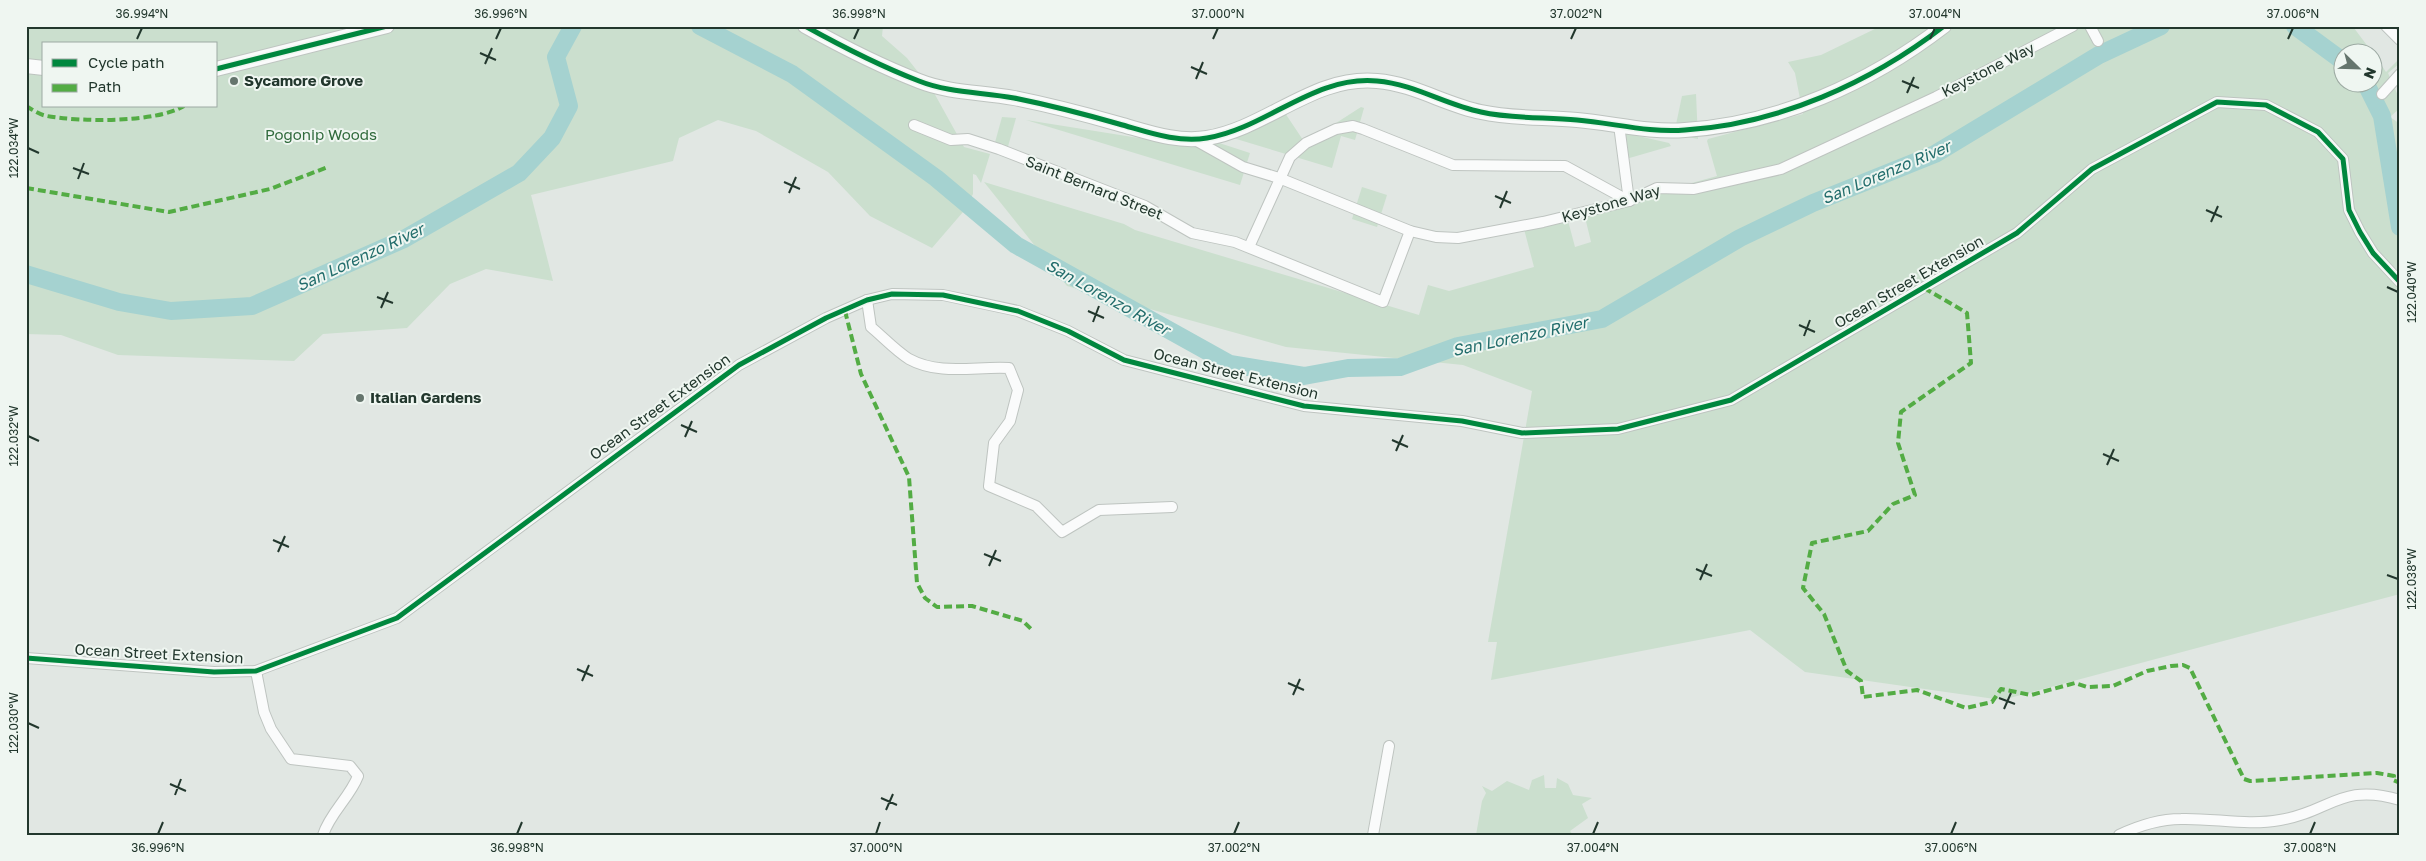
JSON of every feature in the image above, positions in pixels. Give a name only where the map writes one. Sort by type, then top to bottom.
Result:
[{"type":"main road","points":[[218,69],[387,26]]},
{"type":"main road","points":[[805,26],[877,63],[938,88],[1014,98],[1154,134],[1196,140],[1240,129],[1323,89],[1361,81],[1396,84],[1482,113],[1582,120],[1657,130],[1684,130],[1747,121],[1782,112],[1815,100],[1875,72],[1903,56],[1944,26]]},
{"type":"main road","points":[[26,66],[42,68]]},
{"type":"street","name":"Keystone Way","points":[[1196,140],[1243,167],[1279,178],[1410,231],[1436,237],[1458,238],[1543,222],[1629,201],[1657,188],[1694,189],[1782,170],[1936,97],[2072,26]]},
{"type":"street","points":[[2090,26],[2098,41]]},
{"type":"street","points":[[2386,26],[2400,40]]},
{"type":"street","points":[[2382,94],[2400,74]]},
{"type":"street","name":"Ocean Street Extension","points":[[26,658],[214,672],[256,672],[397,618],[739,365],[826,318],[867,300],[892,294],[942,296],[1018,311],[1068,331],[1124,360],[1304,406],[1462,421],[1522,433],[1618,429],[1731,400],[2017,233],[2092,169],[2217,102],[2266,105],[2318,132],[2343,159],[2349,210],[2360,232],[2373,253],[2400,282]]},
{"type":"street","name":"Saint Bernard Street","points":[[914,125],[951,140],[968,139],[998,149],[1145,206],[1192,233],[1219,237],[1382,302],[1410,231]]},
{"type":"street","points":[[1619,125],[1629,201]]},
{"type":"street","points":[[1249,248],[1290,157],[1306,143],[1336,129],[1353,126],[1453,165],[1565,166],[1629,201]]},
{"type":"street","points":[[867,300],[870,327],[910,359],[944,370],[988,367],[1009,368],[1018,390],[1010,421],[994,443],[989,486],[1036,506],[1062,532],[1099,510],[1172,507]]},
{"type":"street","points":[[256,672],[264,712],[271,729],[291,759],[350,766],[358,776],[354,787],[326,826],[323,835]]},
{"type":"street","points":[[1373,835],[1389,746]]},
{"type":"street","points":[[2119,835],[2146,825],[2179,818],[2255,824],[2282,820],[2345,796],[2361,794],[2381,795],[2400,800]]},
{"type":"green space","name":"Pogonip Woods","points":[[26,26],[883,26],[882,36],[907,58],[933,91],[964,147],[990,154],[981,183],[976,175],[973,174],[973,194],[963,212],[932,248],[870,216],[828,172],[756,131],[718,120],[679,138],[673,161],[531,195],[553,281],[486,269],[450,284],[407,328],[323,334],[294,361],[118,355],[61,335],[26,334]]},
{"type":"green space","points":[[1881,26],[2356,26],[2354,28],[2364,42],[2334,42],[2334,92],[2384,92],[2384,69],[2386,72],[2400,58],[2400,63],[2388,73],[2400,100],[2400,108],[2390,117],[2400,124],[2400,594],[2002,700],[1805,672],[1750,630],[1491,680],[1497,642],[1488,642],[1532,391],[1463,365],[1286,347],[1067,286],[984,182],[1124,224],[1135,230],[1419,315],[1428,285],[1449,291],[1534,267],[1524,229],[1567,217],[1575,247],[1591,242],[1584,213],[1717,176],[1708,139],[1803,114],[1795,73],[1788,62],[1821,55]]},
{"type":"green space","points":[[1696,94],[1698,139],[1674,134],[1682,96]]},
{"type":"green space","points":[[1361,107],[1364,108],[1355,140],[1341,136],[1332,168],[1233,138],[1285,113],[1305,143]]},
{"type":"green space","points":[[1002,117],[1016,118],[1007,150],[994,146]]},
{"type":"green space","points":[[1026,120],[1164,142],[1213,141],[1250,153],[1240,185]]},
{"type":"green space","points":[[1625,133],[1669,143],[1671,146],[1626,159]]},
{"type":"green space","points":[[1362,187],[1387,195],[1377,227],[1352,219]]},
{"type":"green space","points":[[1544,775],[1545,788],[1556,788],[1557,778],[1568,784],[1573,795],[1592,798],[1582,804],[1588,818],[1570,831],[1573,835],[1476,835],[1482,801],[1486,793],[1482,786],[1492,791],[1507,781],[1529,790],[1532,780]]},
{"type":"waterway","name":"San Lorenzo River","points":[[26,274],[119,302],[171,311],[252,306],[404,239],[519,173],[552,138],[569,106],[556,57],[573,26]]},
{"type":"waterway","name":"San Lorenzo River","points":[[700,26],[792,74],[936,178],[1016,245],[1230,364],[1304,376],[1348,368],[1400,367],[1458,346],[1602,319],[1740,238],[1813,203],[1935,154],[2099,55],[2161,26]]},
{"type":"waterway","name":"San Lorenzo River","points":[[2295,26],[2334,55]]},
{"type":"waterway","name":"San Lorenzo River","points":[[2370,92],[2382,116],[2400,227]]},
{"type":"marked path","points":[[26,106],[47,116],[97,120],[155,116],[180,108]]},
{"type":"marked path","points":[[26,188],[169,212],[270,189],[328,167]]},
{"type":"marked path","points":[[1924,288],[1967,313],[1971,363],[1901,412],[1898,443],[1915,495],[1893,504],[1868,531],[1812,543],[1803,588],[1824,614],[1847,671],[1861,681],[1863,697],[1917,690],[1966,708],[1992,702],[2001,689],[2031,695],[2075,683],[2087,687],[2113,686],[2147,671],[2183,665],[2190,668],[2244,779],[2250,781],[2377,773],[2394,776],[2393,780],[2400,783]]},
{"type":"marked path","points":[[845,311],[861,374],[909,477],[917,583],[925,598],[937,607],[972,606],[1023,621],[1033,631]]},
{"type":"cycle path","points":[[218,68],[387,26]]},
{"type":"cycle path","points":[[805,26],[875,62],[930,85],[1014,98],[1163,136],[1185,139],[1207,138],[1229,132],[1250,124],[1311,94],[1332,86],[1354,81],[1377,81],[1404,86],[1468,109],[1505,116],[1577,120],[1672,131],[1720,126],[1755,119],[1822,97],[1886,65],[1944,26]]},
{"type":"cycle path","points":[[26,658],[214,672],[256,671],[397,618],[739,365],[826,318],[867,300],[892,294],[943,295],[1018,311],[1068,331],[1124,360],[1304,406],[1462,421],[1522,433],[1618,429],[1731,400],[2017,233],[2092,169],[2217,102],[2266,105],[2318,132],[2343,159],[2349,210],[2360,232],[2373,253],[2400,282]]},
{"type":"place","name":"Sycamore Grove","points":[[234,81]]},
{"type":"place","name":"Italian Gardens","points":[[360,398]]}]
